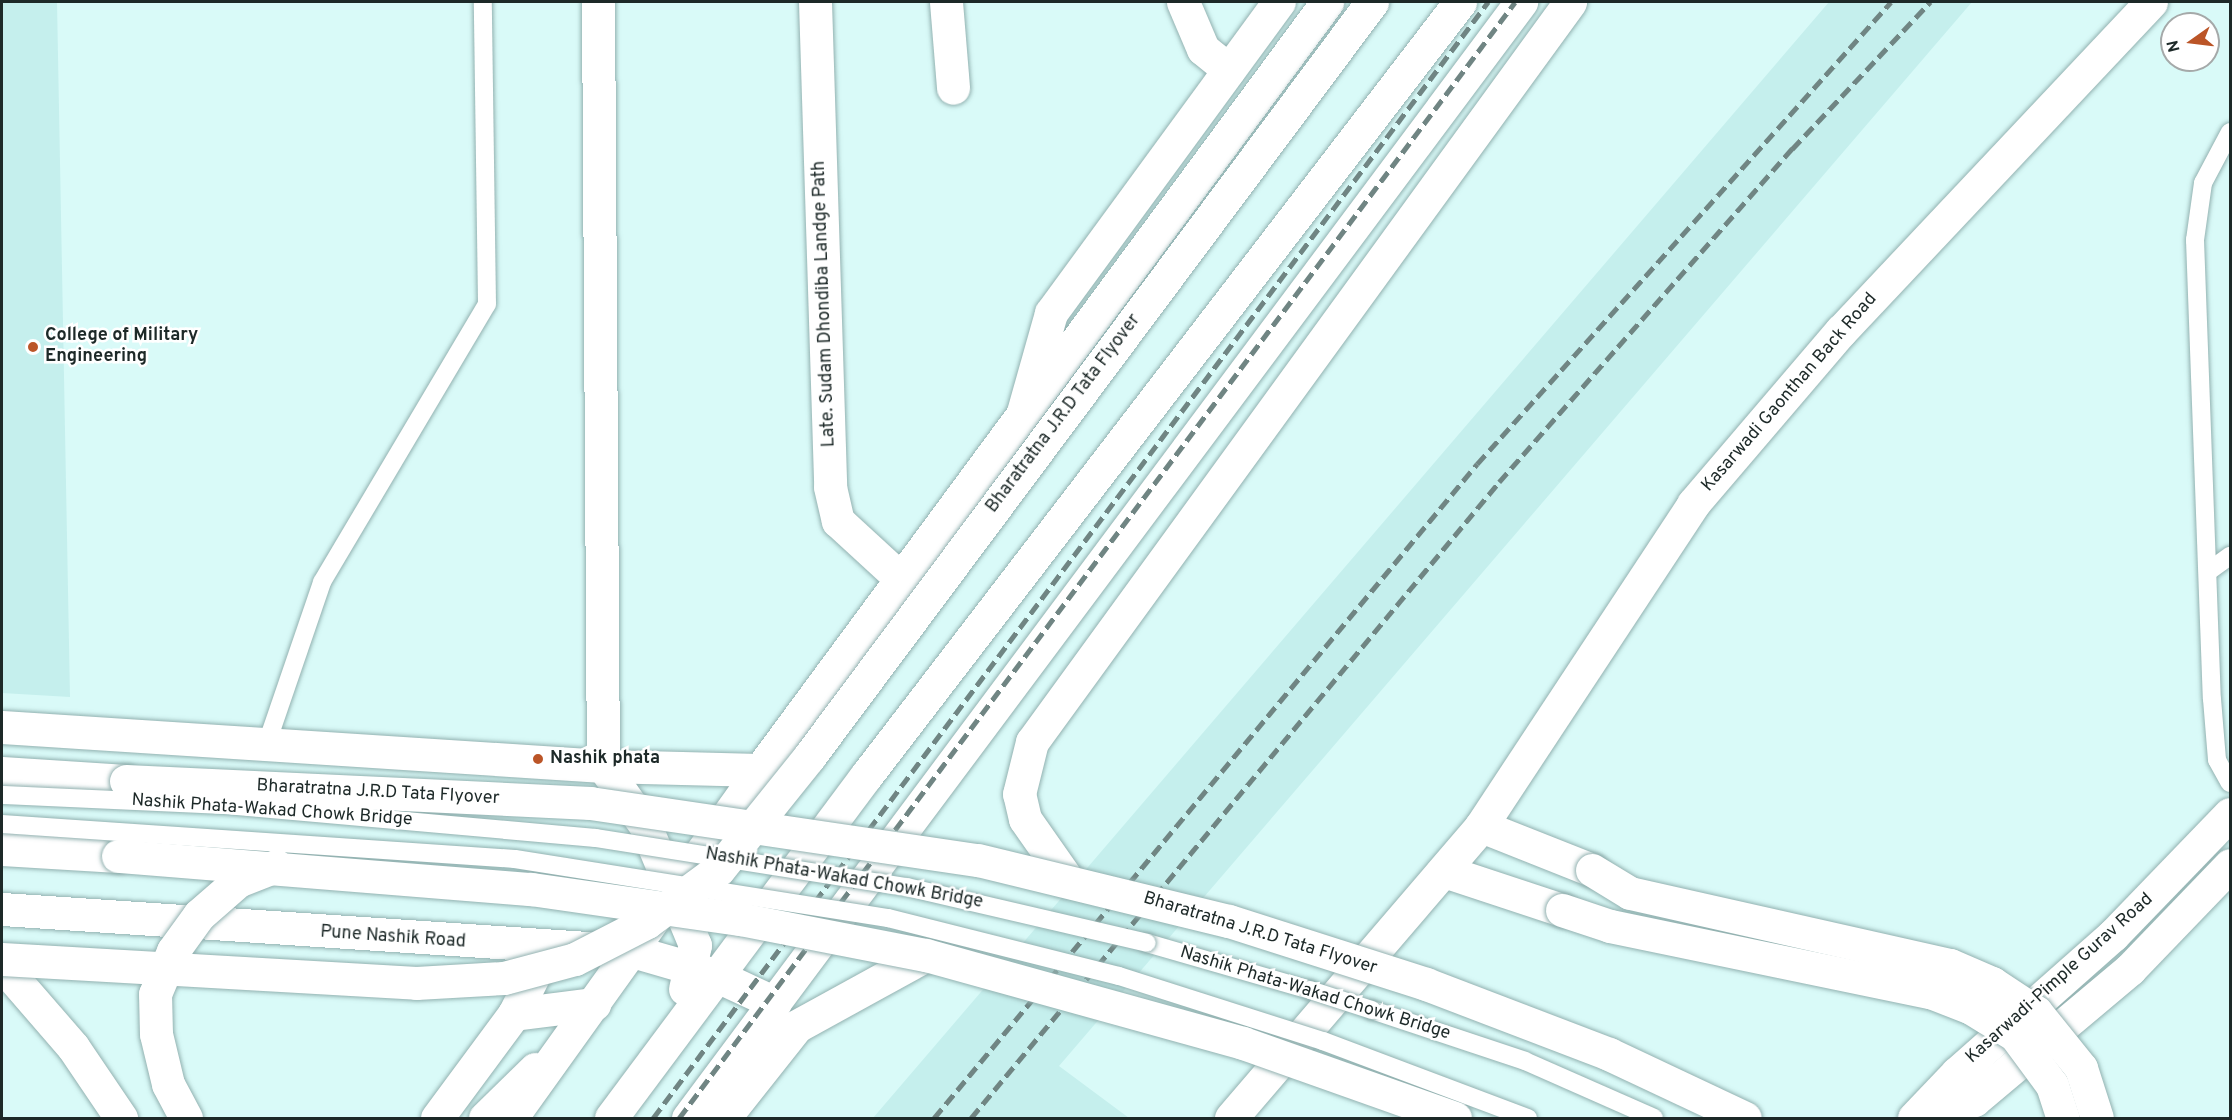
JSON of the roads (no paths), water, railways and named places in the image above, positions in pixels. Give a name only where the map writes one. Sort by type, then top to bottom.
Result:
[{"type":"main road","points":[[598,2],[603,766],[645,825],[695,945],[703,971]]},
{"type":"main road","name":"Late. Sudam Dhondiba Landge Path","points":[[815,2],[830,487],[838,521],[901,579]]},
{"type":"main road","points":[[946,2],[953,88]]},
{"type":"main road","points":[[1184,2],[1203,49],[1229,70]]},
{"type":"main road","points":[[1023,412],[1051,313],[1279,2]]},
{"type":"main road","points":[[511,1119],[760,770],[1327,2]]},
{"type":"main road","name":"Bharatratna J.R.D Tata Flyover","points":[[2,959],[416,983],[504,978],[565,962],[647,922],[719,869],[809,757],[1372,2]]},
{"type":"main road","points":[[611,1119],[674,1032],[703,971],[1460,2]]},
{"type":"main road","points":[[688,1119],[1521,2]]},
{"type":"main road","points":[[1067,879],[1035,841],[1025,819],[1019,794],[1032,742],[1570,2]]},
{"type":"main road","name":"Kasarwadi Gaonthan Back Road","points":[[1231,1119],[1268,1069],[1444,871],[1481,826],[1693,504],[1841,331],[2151,2]]},
{"type":"main road","points":[[2,727],[603,766],[760,770]]},
{"type":"main road","name":"Bharatratna J.R.D Tata Flyover","points":[[2,773],[590,803],[819,835],[1067,879],[1229,921],[1426,984],[1609,1054],[1745,1119]]},
{"type":"main road","name":"Kasarwadi-Pimple Gurav Road","points":[[1915,1119],[1957,1072],[2113,935],[2230,814]]},
{"type":"main road","points":[[1481,826],[1592,870],[1630,893],[1950,965],[1992,983],[2036,1012],[2080,1068],[2097,1119]]},
{"type":"main road","points":[[2,849],[276,866],[531,889],[740,919],[926,955],[1243,1043],[1455,1119]]},
{"type":"main road","name":"Kasarwadi-Pimple Gurav Road","points":[[1915,1119],[1974,1100],[2130,969],[2230,865]]},
{"type":"main road","points":[[186,1119],[161,1054],[155,994],[173,951],[199,915],[238,881],[276,866]]},
{"type":"main road","points":[[1444,871],[1610,926],[1930,992],[1971,1008],[2015,1035],[2052,1085],[2063,1119]]},
{"type":"main road","name":"Pune Nashik Road","points":[[2,909],[548,948],[632,951],[703,971],[776,1003]]},
{"type":"main road","points":[[437,1119],[514,1014],[548,948]]},
{"type":"main road","points":[[724,1119],[797,1026],[926,955]]},
{"type":"main road","points":[[2,965],[73,1047],[121,1119]]},
{"type":"main road","points":[[514,1014],[588,1013]]},
{"type":"main road","points":[[485,1119],[588,1013]]},
{"type":"main road","points":[[1268,1069],[1407,1119]]},
{"type":"lane","points":[[267,743],[322,582],[487,304],[483,2]]},
{"type":"lane","points":[[2230,132],[2204,183],[2195,240],[2217,760],[2230,783]]},
{"type":"lane","points":[[2209,571],[2230,556]]},
{"type":"lane","name":"Nashik Phata-Wakad Chowk Bridge","points":[[2,795],[226,805],[596,838],[907,887],[1223,961],[1525,1061],[1654,1119]]},
{"type":"lane","name":"Nashik Phata-Wakad Chowk Bridge","points":[[2,824],[515,859],[888,918],[1153,987],[1323,1041],[1528,1119]]},
{"type":"railway","points":[[653,1118],[1488,2]]},
{"type":"railway","points":[[679,1118],[1515,2]]},
{"type":"railway","points":[[934,1118],[1477,464],[1891,2]]},
{"type":"railway","points":[[971,1118],[1499,482],[1792,149],[1930,2]]},
{"type":"place","name":"College of Military Engineering","points":[[33,347]]},
{"type":"place","name":"Nashik phata","points":[[538,759]]}]
